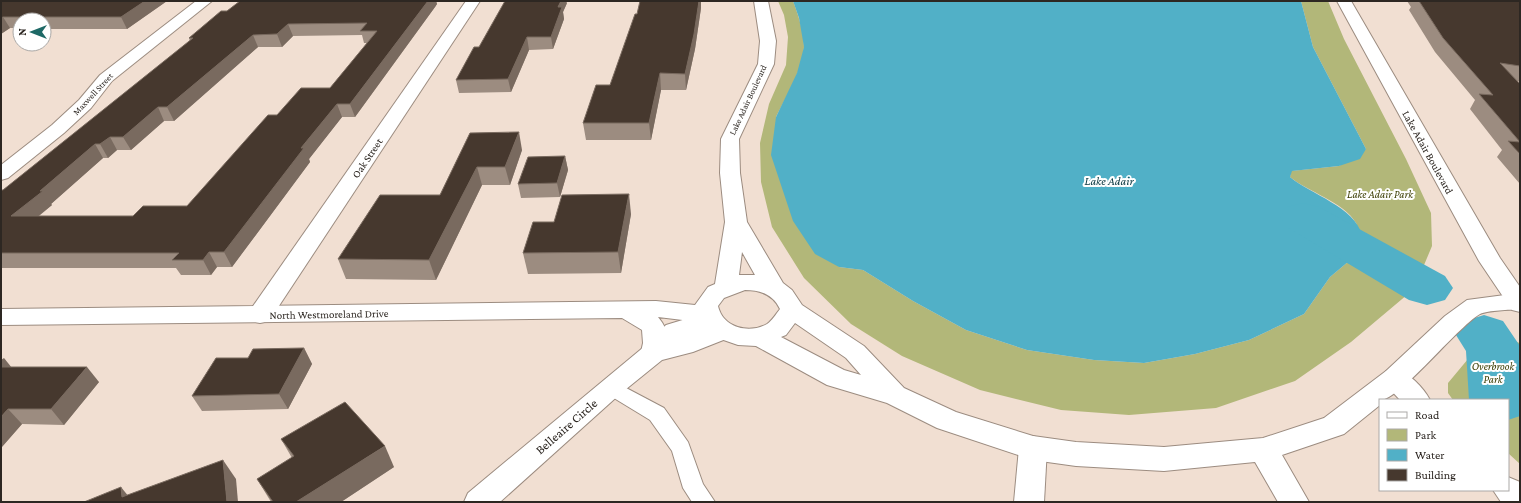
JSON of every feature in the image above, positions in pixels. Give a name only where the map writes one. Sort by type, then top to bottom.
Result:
[{"type":"street","name":"Maxwell Street","points":[[1,174],[63,124],[85,104],[106,78],[205,1]]},
{"type":"street","name":"Oak Street","points":[[260,315],[473,1]]},
{"type":"street","name":"Lake Adair Boulevard","points":[[714,310],[736,222],[730,173],[730,139],[766,64],[768,41],[761,1]]},
{"type":"street","name":"Lake Adair Boulevard","points":[[1344,1],[1490,261],[1519,302]]},
{"type":"street","name":"Lake Adair Boulevard","points":[[736,222],[773,286]]},
{"type":"street","points":[[792,310],[787,322],[775,331],[760,337],[740,337],[714,310],[742,282],[759,282],[773,286],[783,293],[789,301],[792,310],[855,352],[894,395]]},
{"type":"street","points":[[760,337],[836,378],[894,395],[947,420],[1033,448],[1095,456],[1164,459],[1263,450],[1334,426],[1395,378],[1454,322],[1475,306],[1519,302]]},
{"type":"street","name":"North Westmoreland Drive","points":[[1,317],[656,309],[714,310]]},
{"type":"street","points":[[626,310],[643,316],[653,325],[657,339],[654,352]]},
{"type":"street","name":"Belleaire Circle","points":[[479,502],[654,352],[684,346],[714,310]]},
{"type":"street","points":[[1395,378],[1416,399]]},
{"type":"street","points":[[1029,502],[1033,448]]},
{"type":"street","points":[[1263,450],[1294,502]]},
{"type":"street","points":[[1509,491],[1520,501]]},
{"type":"lane","points":[[612,387],[657,414],[681,448],[694,488],[704,502]]},
{"type":"green space","name":"Lake Adair Park","points":[[778,1],[793,1],[802,29],[804,47],[801,64],[797,74],[776,117],[839,267],[863,270],[913,301],[966,330],[1027,350],[1094,360],[1144,363],[1195,354],[1249,340],[1304,314],[1330,277],[1361,251],[1357,226],[1350,216],[1335,203],[1306,188],[1290,177],[1291,171],[1339,166],[1366,149],[1313,47],[1301,1],[1328,1],[1344,39],[1406,159],[1431,213],[1432,246],[1414,289],[1351,342],[1295,381],[1216,408],[1129,415],[1061,410],[980,390],[902,356],[851,324],[804,278],[772,227],[761,182],[760,143],[769,104],[786,65],[788,37],[784,15]]},
{"type":"green space","name":"Overbrook Park","points":[[1503,338],[1520,343],[1520,464],[1509,454],[1509,399],[1452,399],[1448,393],[1448,383],[1483,341]]},
{"type":"water","name":"Lake Adair","points":[[793,1],[1301,1],[1313,47],[1366,149],[1360,159],[1339,166],[1292,171],[1290,177],[1331,202],[1351,217],[1358,225],[1362,235],[1361,251],[1330,277],[1304,314],[1249,340],[1195,354],[1144,363],[1094,360],[1027,350],[966,330],[913,301],[863,270],[839,267],[815,254],[793,221],[771,155],[776,117],[797,73],[804,47],[799,18]]},
{"type":"building","points":[[1,1],[145,1],[121,17],[52,17],[52,12],[12,12],[12,17],[1,18]]},
{"type":"building","points":[[240,1],[428,1],[350,104],[337,104],[301,148],[304,148],[224,252],[209,252],[203,260],[172,260],[179,253],[1,253],[1,190],[3,190],[193,38],[189,38],[221,11],[227,11]],"holes":[[[367,23],[360,31],[377,31],[330,88],[301,88],[277,115],[268,115],[187,206],[143,206],[133,216],[11,216],[43,191],[40,191],[95,144],[100,144],[110,137],[123,137],[158,107],[167,107],[253,35],[277,34],[288,24]]]},
{"type":"building","points":[[505,1],[561,1],[558,7],[562,7],[551,37],[527,37],[508,79],[456,80],[474,47],[479,47]]},
{"type":"building","points":[[640,1],[699,1],[694,34],[685,74],[660,73],[649,123],[583,123],[596,85],[610,85],[635,14],[637,14]]},
{"type":"building","points":[[1419,1],[1520,1],[1520,66],[1500,63],[1520,84],[1520,142],[1479,94],[1493,95],[1443,38]]},
{"type":"building","points":[[519,132],[505,167],[477,167],[429,260],[338,259],[380,195],[440,195],[470,133]]},
{"type":"building","points":[[1508,141],[1520,142],[1520,154]]},
{"type":"building","points":[[565,156],[557,183],[518,184],[528,157]]},
{"type":"building","points":[[629,194],[618,252],[523,253],[533,222],[554,222],[562,195]]},
{"type":"building","points":[[304,348],[279,394],[192,396],[216,358],[248,358],[253,349]]},
{"type":"building","points":[[1,367],[87,367],[51,409],[8,409],[1,417]]},
{"type":"building","points":[[345,402],[385,446],[296,502],[273,502],[257,479],[294,456],[281,439]]},
{"type":"building","points":[[223,460],[227,502],[84,502],[121,487],[122,497]]},
{"type":"waterway","points":[[1303,217],[1427,288]]},
{"type":"waterway","points":[[1484,335],[1494,350],[1499,399]]}]
